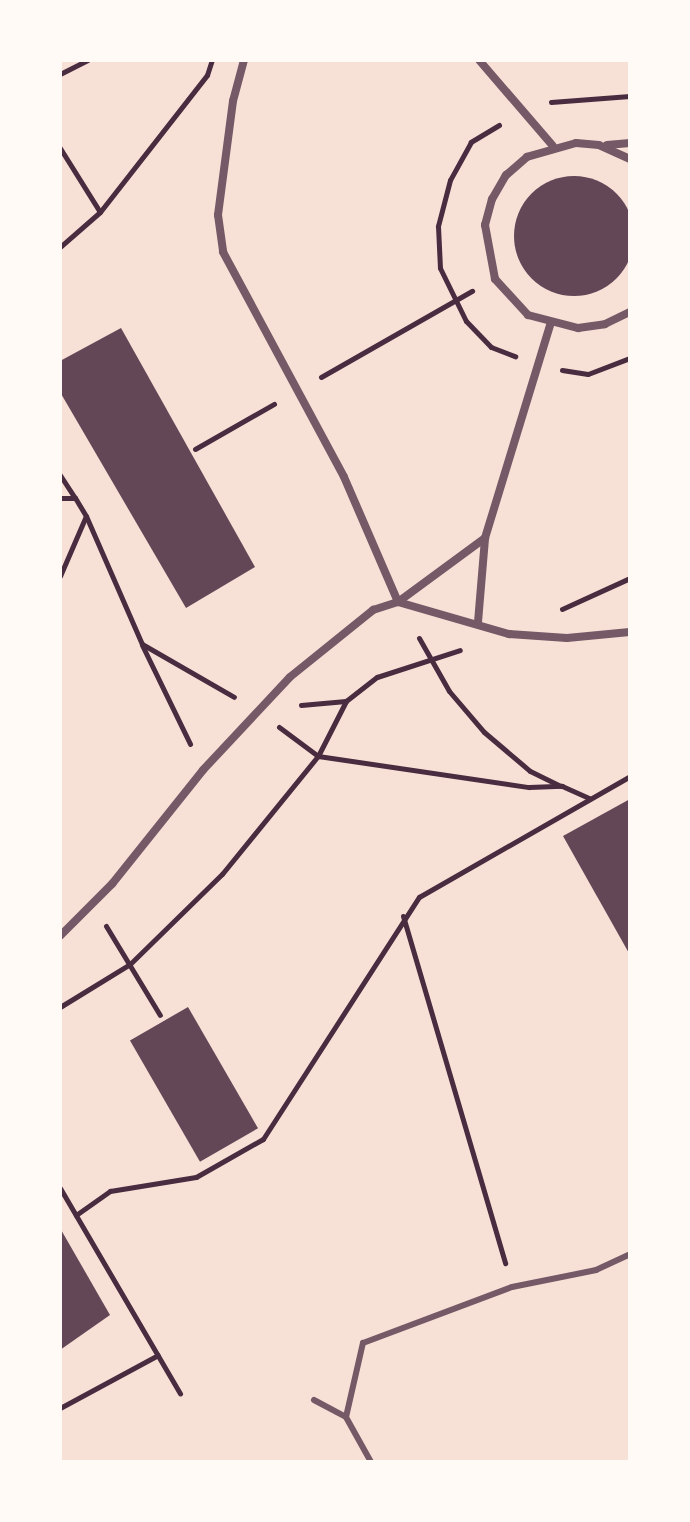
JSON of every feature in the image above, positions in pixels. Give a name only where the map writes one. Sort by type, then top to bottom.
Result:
[{"type":"street","points":[[244,60],[233,101],[218,215],[223,252],[344,477],[398,602]]},
{"type":"street","points":[[479,60],[553,146]]},
{"type":"street","points":[[630,143],[553,146],[527,157],[506,175],[492,199],[485,225],[495,279],[509,299],[550,325],[605,324],[630,312]]},
{"type":"street","points":[[599,145],[630,159]]},
{"type":"street","points":[[478,622],[485,538],[550,325]]},
{"type":"street","points":[[60,936],[93,905],[256,710],[373,610],[398,602],[485,538]]},
{"type":"street","points":[[398,602],[478,622],[509,634],[567,638],[630,632]]},
{"type":"lane","points":[[346,1417],[363,1343],[512,1287],[596,1270],[630,1254]]},
{"type":"lane","points":[[314,1400],[346,1417],[371,1462]]},
{"type":"path","points":[[60,74],[88,60]]},
{"type":"path","points":[[60,247],[100,212],[207,75],[212,60]]},
{"type":"path","points":[[524,109],[550,102],[630,96]]},
{"type":"path","points":[[60,148],[100,212]]},
{"type":"path","points":[[195,449],[495,279]]},
{"type":"path","points":[[538,366],[588,374],[630,358]]},
{"type":"path","points":[[60,475],[86,516],[142,644],[203,770]]},
{"type":"path","points":[[60,498],[75,498]]},
{"type":"path","points":[[60,576],[86,516]]},
{"type":"path","points":[[60,1007],[130,964],[222,874],[318,756],[346,701],[377,677],[509,634],[630,578]]},
{"type":"path","points":[[398,602],[449,691],[484,732],[530,771],[589,798]]},
{"type":"path","points":[[142,644],[256,710],[318,756],[529,787],[562,786]]},
{"type":"path","points":[[76,1215],[110,1191],[196,1177],[263,1139],[403,915],[419,897],[630,776]]},
{"type":"path","points":[[93,905],[160,1015]]},
{"type":"path","points":[[403,915],[512,1287]]},
{"type":"path","points":[[60,1188],[180,1393]]},
{"type":"path","points":[[60,1408],[158,1355]]},
{"type":"building","points":[[574,176],[597,181],[616,194],[629,213],[634,236],[629,259],[616,278],[597,291],[574,296],[551,291],[532,278],[519,259],[514,236],[519,213],[532,194],[551,181]]},
{"type":"building","points":[[121,328],[255,567],[186,608],[60,392],[60,361]]},
{"type":"building","points":[[630,799],[630,955],[563,836]]},
{"type":"building","points":[[188,1007],[258,1128],[200,1162],[130,1040]]},
{"type":"building","points":[[60,1228],[110,1315],[60,1350]]}]
